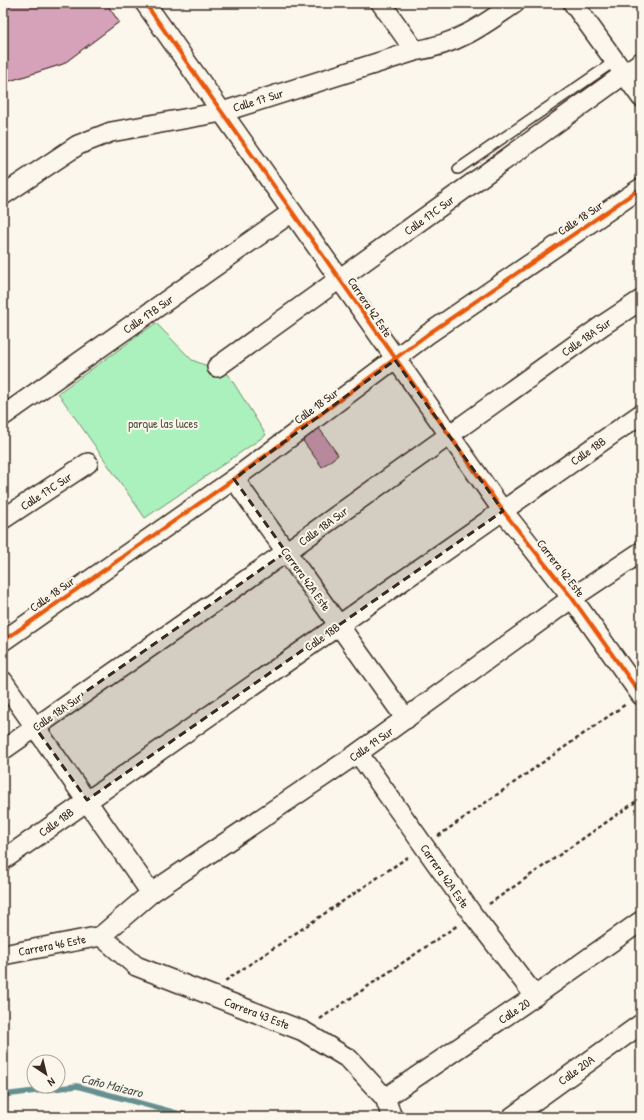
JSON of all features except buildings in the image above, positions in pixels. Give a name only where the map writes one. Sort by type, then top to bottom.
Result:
[{"type":"street","name":"Carrera 42 Este","points":[[144,3],[502,511],[572,598],[641,696]]},
{"type":"street","points":[[381,3],[415,51]]},
{"type":"street","name":"Calle 17 Sur","points":[[3,195],[78,145],[111,132],[222,112],[415,51],[435,48],[465,36],[515,3]]},
{"type":"street","points":[[573,3],[641,97]]},
{"type":"street","name":"Calle 17C Sur","points":[[217,367],[340,280],[619,67],[641,62]]},
{"type":"street","name":"Calle 18 Sur","points":[[3,641],[234,479],[434,330],[641,188]]},
{"type":"street","name":"Calle 17B Sur","points":[[3,416],[292,212]]},
{"type":"street","name":"Calle 18A Sur","points":[[3,750],[286,552],[603,325],[641,300]]},
{"type":"street","name":"Calle 18B","points":[[3,860],[87,800],[119,781],[641,414]]},
{"type":"street","name":"Calle 17C Sur","points":[[3,519],[88,463]]},
{"type":"street","name":"Carrera 42A Este","points":[[234,479],[406,719]]},
{"type":"street","name":"Calle 19 Sur","points":[[101,936],[151,893],[358,753],[572,598],[641,552]]},
{"type":"street","points":[[3,681],[151,893]]},
{"type":"street","name":"Carrera 42A Este","points":[[358,753],[473,915],[535,996]]},
{"type":"street","name":"Calle 20","points":[[385,1098],[535,996],[641,921]]},
{"type":"street","name":"Carrera 46 Este","points":[[3,955],[101,936]]},
{"type":"street","name":"Carrera 43 Este","points":[[101,936],[136,966],[303,1031],[349,1059],[385,1098],[392,1117]]},
{"type":"street","name":"Calle 20A","points":[[512,1117],[641,1024]]},
{"type":"lane","points":[[458,169],[619,67]]},
{"type":"highlighted area","points":[[395,360],[503,511],[87,800],[35,727],[286,552],[234,479]]},
{"type":"green space","name":"parque las luces","points":[[156,323],[192,360],[228,374],[266,435],[145,518],[58,393]]},
{"type":"waterway","name":"Caño Maizaro","points":[[3,1095],[77,1086],[191,1117]]},
{"type":"cycle path","points":[[145,3],[503,511],[572,598],[641,695]]},
{"type":"cycle path","points":[[3,641],[234,479],[428,334],[641,188]]}]
